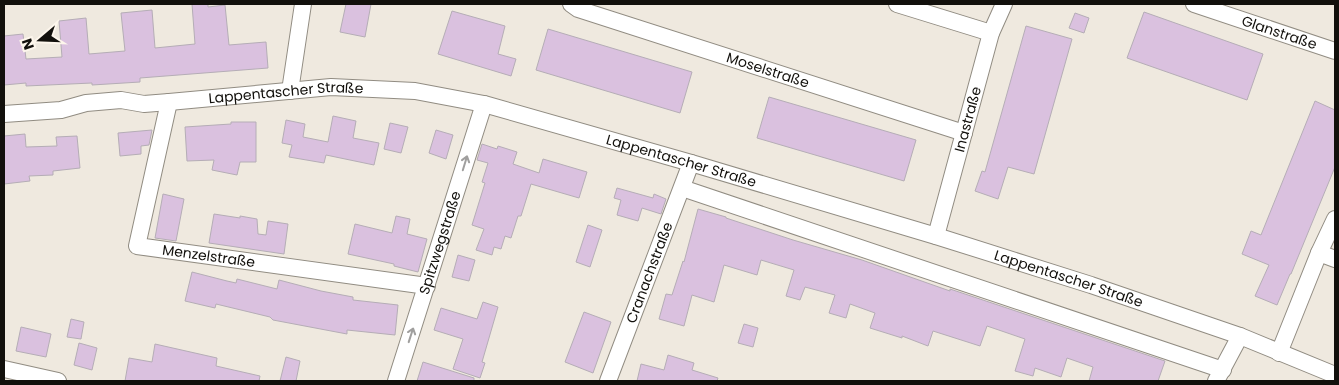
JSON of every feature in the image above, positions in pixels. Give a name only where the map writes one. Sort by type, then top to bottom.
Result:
[{"type":"street","points":[[290,91],[303,4]]},
{"type":"street","name":"Moselstraße","points":[[571,4],[578,10],[964,133]]},
{"type":"street","points":[[897,4],[991,33]]},
{"type":"street","name":"Inastraße","points":[[936,236],[991,33],[1004,4]]},
{"type":"street","name":"Glanstraße","points":[[1194,4],[1335,51]]},
{"type":"street","name":"Lappentascher Straße","points":[[4,114],[61,110],[86,103],[121,100],[144,104],[331,87],[415,91],[484,104],[936,236],[1134,299],[1240,336],[1335,376]]},
{"type":"street","name":"Menzelstraße","points":[[169,102],[137,246],[427,286]]},
{"type":"street","name":"Spitzwegstraße","points":[[396,381],[484,104]]},
{"type":"street","name":"Cranachstraße","points":[[608,381],[691,163]]},
{"type":"street","name":"Lappentascher Straße","points":[[682,188],[1220,376]]},
{"type":"street","points":[[1279,353],[1319,253],[1335,219]]},
{"type":"street","points":[[1319,253],[1335,260]]},
{"type":"street","points":[[1220,376],[1240,336]]},
{"type":"street","points":[[4,369],[58,381]]},
{"type":"building","points":[[192,4],[208,4],[208,7],[225,5],[229,45],[266,42],[268,68],[140,78],[140,82],[92,85],[92,83],[26,86],[26,83],[4,85],[4,36],[23,34],[26,59],[62,57],[59,21],[86,18],[89,54],[125,51],[121,13],[152,10],[155,48],[195,44]]},
{"type":"building","points":[[346,4],[371,4],[365,37],[340,32]]},
{"type":"building","points":[[452,11],[505,26],[498,54],[516,59],[511,76],[438,54]]},
{"type":"building","points":[[1144,12],[1263,54],[1247,100],[1127,58]]},
{"type":"building","points":[[1075,13],[1089,18],[1084,33],[1069,28]]},
{"type":"building","points":[[1026,26],[1072,39],[1034,174],[1008,167],[998,199],[975,191],[982,171],[985,172]]},
{"type":"building","points":[[548,29],[692,72],[680,113],[536,70]]},
{"type":"building","points":[[769,97],[916,140],[904,181],[757,138]]},
{"type":"building","points":[[1315,101],[1335,110],[1335,167],[1277,305],[1255,296],[1269,265],[1242,254],[1251,231],[1261,235]]},
{"type":"building","points":[[333,116],[356,121],[353,138],[379,143],[374,165],[326,155],[324,163],[289,157],[292,145],[282,143],[286,120],[305,124],[303,137],[328,142]]},
{"type":"building","points":[[231,122],[256,122],[256,162],[240,162],[237,175],[212,170],[214,160],[187,161],[185,127],[231,124]]},
{"type":"building","points":[[390,123],[408,127],[401,153],[384,149]]},
{"type":"building","points":[[152,130],[149,145],[141,146],[141,154],[120,156],[118,133]]},
{"type":"building","points":[[436,130],[453,135],[446,159],[429,153]]},
{"type":"building","points":[[25,134],[26,147],[57,146],[56,137],[77,136],[80,168],[53,171],[53,175],[29,176],[30,181],[4,184],[4,136]]},
{"type":"building","points":[[482,144],[497,149],[498,146],[517,152],[513,164],[539,173],[543,159],[587,172],[579,198],[531,184],[521,216],[518,216],[511,238],[505,236],[501,249],[494,247],[492,255],[476,250],[484,229],[472,225],[485,183],[482,182],[488,163],[477,160]]},
{"type":"building","points":[[617,188],[653,198],[654,194],[666,199],[661,214],[642,208],[638,221],[617,215],[621,200],[614,198]]},
{"type":"building","points":[[163,194],[184,199],[176,241],[155,238]]},
{"type":"building","points":[[698,209],[862,260],[950,291],[950,289],[1165,361],[1158,381],[1089,381],[1093,367],[1067,358],[1061,377],[1035,368],[1033,376],[1015,371],[1025,339],[987,326],[980,346],[933,331],[928,346],[902,336],[902,338],[870,328],[875,313],[850,304],[846,318],[829,313],[835,295],[805,287],[800,300],[786,296],[794,270],[761,260],[757,275],[724,265],[714,302],[692,295],[684,326],[659,319],[666,294],[672,295],[684,262]]},
{"type":"building","points":[[214,214],[257,219],[258,234],[266,235],[268,221],[288,224],[284,254],[209,243]]},
{"type":"building","points":[[396,216],[410,219],[407,234],[427,239],[418,272],[394,266],[394,264],[348,254],[355,224],[392,233]]},
{"type":"building","points":[[588,225],[602,230],[590,267],[576,262]]},
{"type":"building","points":[[458,255],[475,260],[469,281],[452,277]]},
{"type":"building","points":[[192,272],[236,283],[237,279],[277,289],[279,280],[353,297],[353,300],[398,305],[395,335],[347,330],[347,334],[273,320],[270,317],[216,304],[215,308],[185,301]]},
{"type":"building","points":[[483,302],[498,307],[482,362],[485,363],[480,378],[453,369],[463,339],[434,330],[441,308],[477,319]]},
{"type":"building","points":[[584,312],[611,322],[593,373],[565,362]]},
{"type":"building","points":[[71,319],[84,322],[81,339],[67,337]]},
{"type":"building","points":[[744,324],[758,328],[753,347],[738,343]]},
{"type":"building","points":[[21,327],[51,334],[46,357],[16,351]]},
{"type":"building","points":[[79,343],[97,348],[92,370],[74,365]]},
{"type":"building","points":[[155,344],[217,358],[216,366],[260,376],[259,381],[125,381],[129,358],[152,362]]},
{"type":"building","points":[[668,355],[694,363],[692,370],[718,378],[717,381],[637,381],[641,364],[664,370]]},
{"type":"building","points":[[286,357],[300,361],[296,381],[280,381]]},
{"type":"building","points":[[423,362],[474,378],[474,381],[417,381]]}]
